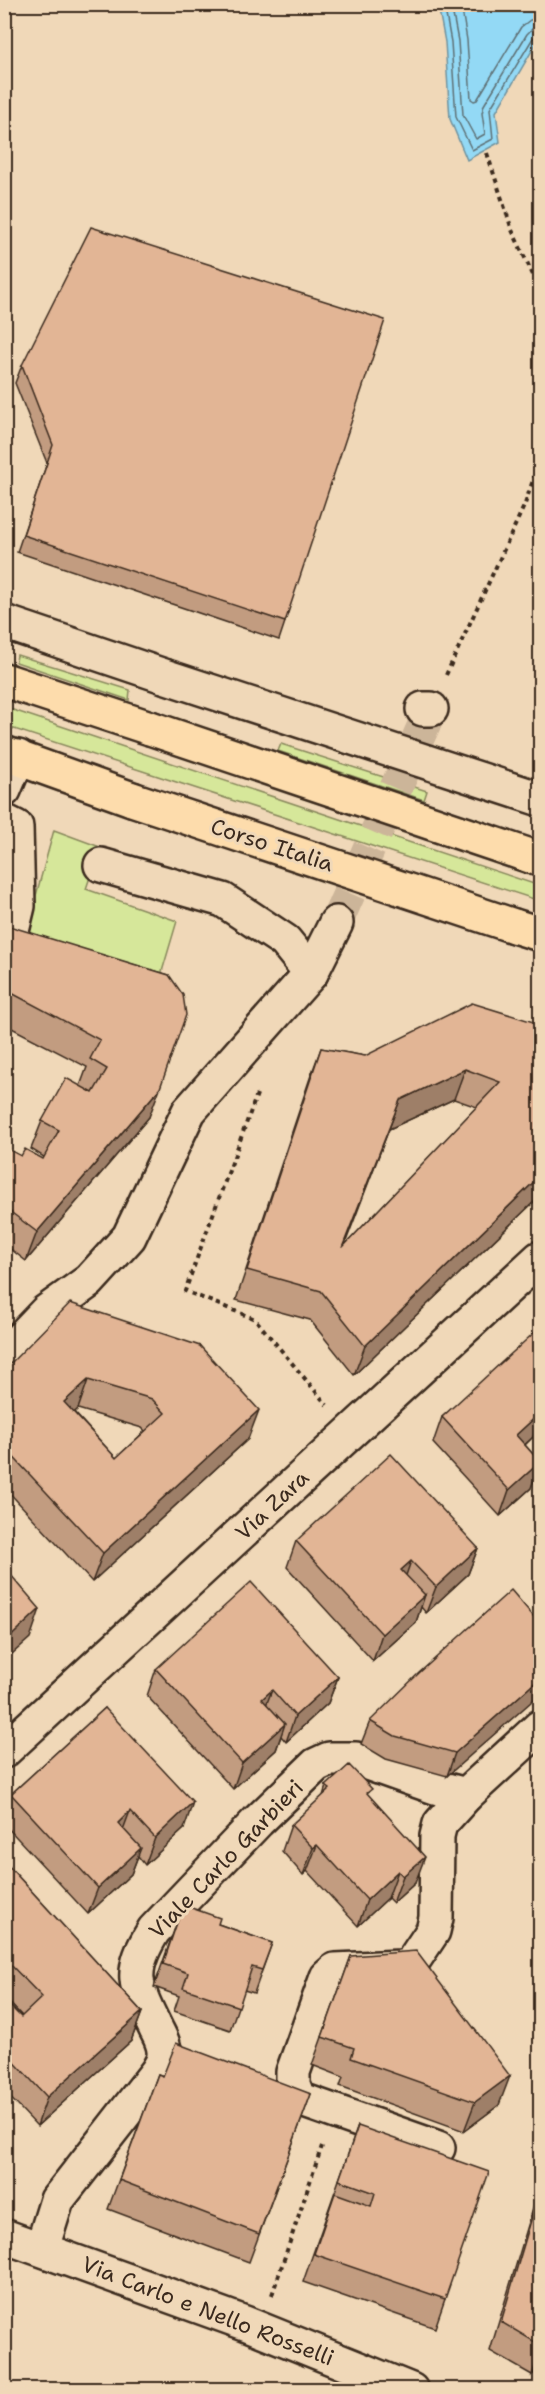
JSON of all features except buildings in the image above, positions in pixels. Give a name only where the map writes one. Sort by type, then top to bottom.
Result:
[{"type":"main road","points":[[4,680],[540,859]]},
{"type":"main road","name":"Corso Italia","points":[[11,755],[132,799],[527,930]]},
{"type":"street","points":[[4,622],[540,799]]},
{"type":"street","points":[[4,790],[11,755]]},
{"type":"street","points":[[4,822],[16,827],[18,906],[12,931]]},
{"type":"street","points":[[101,864],[223,900],[285,941],[311,973]]},
{"type":"street","points":[[4,1356],[46,1312],[89,1281],[129,1237],[189,1111],[311,973],[336,923]]},
{"type":"street","name":"Via Zara","points":[[4,1751],[540,1258]]},
{"type":"street","points":[[438,2148],[299,2099],[292,2085],[293,2072],[327,1977],[335,1970],[401,1967],[411,1964],[432,1931],[436,1918],[437,1836],[440,1824],[466,1795],[540,1726]]},
{"type":"street","name":"Viale Carlo Garbieri","points":[[42,2248],[57,2200],[158,2072],[164,2056],[163,2044],[139,1993],[136,1979],[138,1961],[154,1930],[258,1821],[316,1765],[329,1759],[356,1759],[435,1787],[466,1795]]},
{"type":"street","name":"Via Carlo e Nello Rosselli","points":[[4,2236],[261,2330],[411,2390]]},
{"type":"path","points":[[487,153],[512,230],[540,290]]},
{"type":"path","points":[[427,709],[525,504],[540,459]]},
{"type":"path","points":[[258,1090],[185,1291],[255,1319],[351,1433]]},
{"type":"path","points":[[261,2330],[333,2111]]},
{"type":"green space","points":[[17,655],[130,690],[129,700],[16,662]]},
{"type":"green space","points":[[4,707],[540,886],[540,901],[5,726]]},
{"type":"green space","points":[[281,744],[427,791],[424,800],[278,751]]},
{"type":"green space","points":[[54,830],[100,847],[86,889],[177,921],[153,1002],[18,961]]},
{"type":"water","points":[[438,5],[540,5],[540,37],[496,112],[500,142],[467,160],[450,119],[445,42]]},
{"type":"tunnel","points":[[336,923],[431,709]]}]
